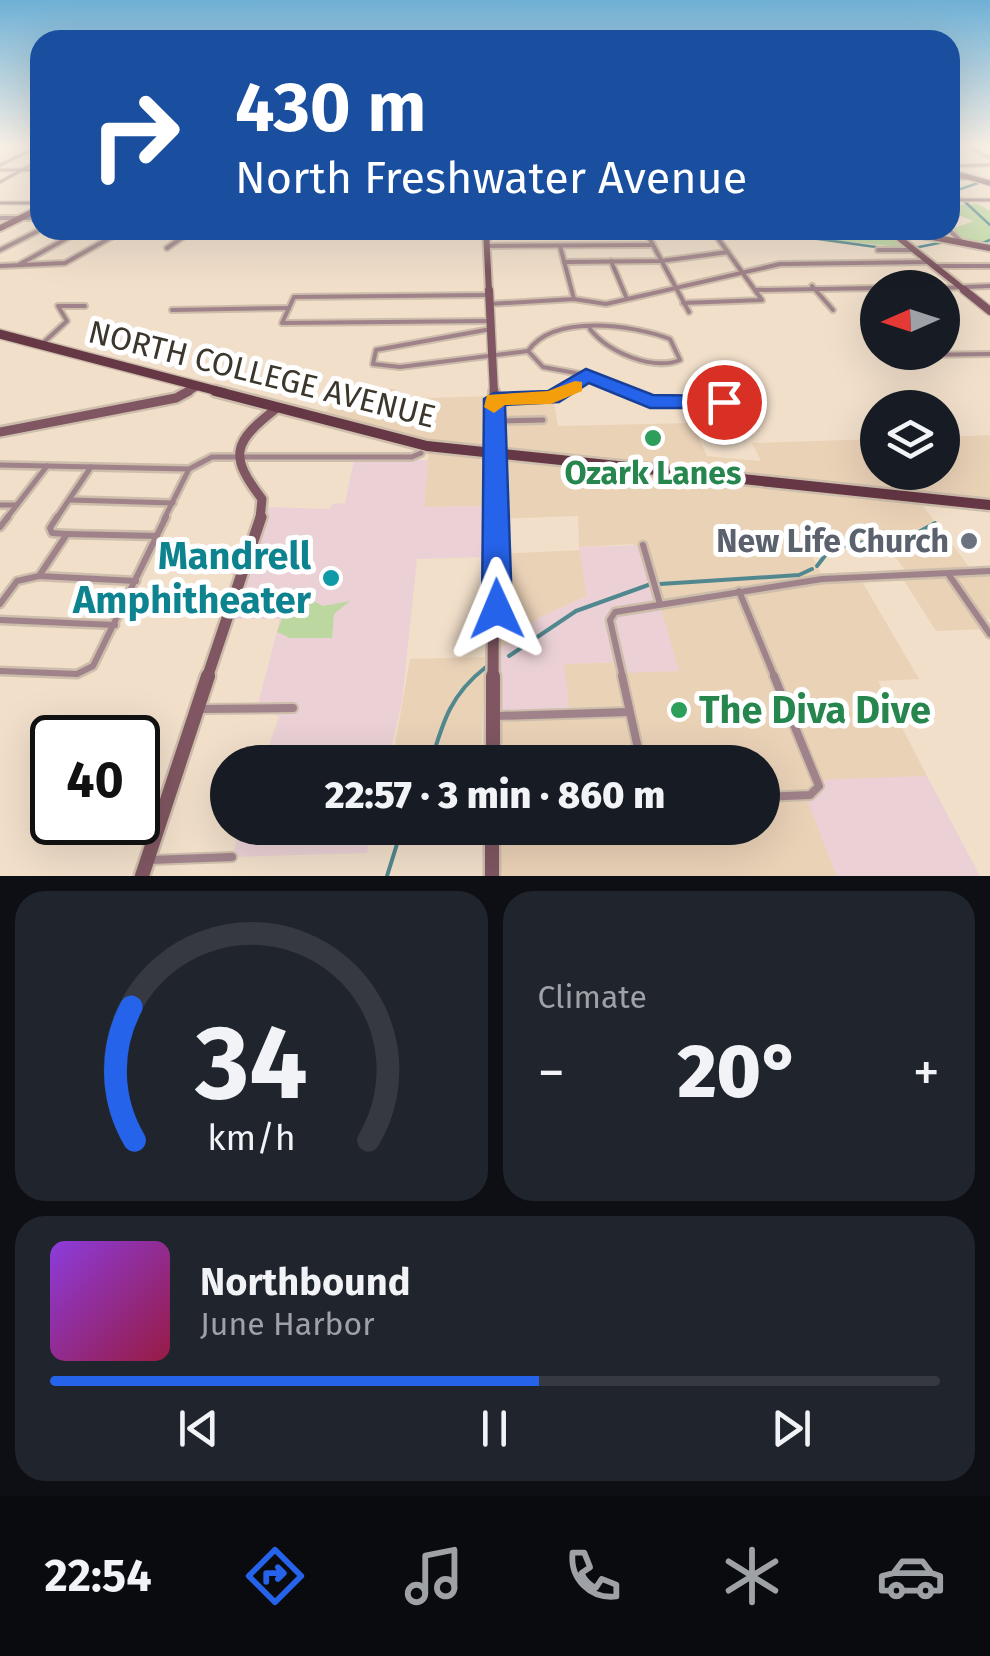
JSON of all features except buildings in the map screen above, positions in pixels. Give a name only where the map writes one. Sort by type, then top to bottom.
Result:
[{"type":"main road","name":"NORTH COLLEGE AVENUE","points":[[0,334],[403,441],[494,454],[990,505]]},
{"type":"street","points":[[960,200],[990,200]]},
{"type":"street","points":[[0,203],[30,205]]},
{"type":"street","points":[[0,228],[30,212]]},
{"type":"street","points":[[0,218],[30,218]]},
{"type":"street","points":[[0,250],[30,235]]},
{"type":"street","points":[[17,265],[63,240]]},
{"type":"street","points":[[0,266],[65,263],[106,240]]},
{"type":"street","points":[[167,248],[179,240]]},
{"type":"street","points":[[487,240],[494,399],[494,745]]},
{"type":"street","points":[[650,240],[688,312]]},
{"type":"street","points":[[684,303],[762,301],[719,240]]},
{"type":"street","points":[[904,240],[939,270]]},
{"type":"street","points":[[947,240],[990,248]]},
{"type":"street","points":[[960,240],[963,243]]},
{"type":"street","points":[[487,246],[653,245]]},
{"type":"street","points":[[560,246],[574,299]]},
{"type":"street","points":[[878,250],[914,250]]},
{"type":"street","points":[[564,262],[661,261],[728,252]]},
{"type":"street","points":[[611,262],[627,298]]},
{"type":"street","points":[[491,325],[282,324],[294,297],[574,299],[597,304],[780,264],[990,266]]},
{"type":"street","points":[[812,286],[833,310]]},
{"type":"street","points":[[960,287],[990,286]]},
{"type":"street","points":[[756,290],[860,287]]},
{"type":"street","points":[[960,287],[990,312]]},
{"type":"street","points":[[39,345],[67,321],[58,306],[86,306]]},
{"type":"street","points":[[172,310],[289,308]]},
{"type":"street","points":[[491,325],[376,350],[374,366],[394,369],[492,351],[528,351],[543,368],[586,375],[650,401],[724,402]]},
{"type":"street","points":[[528,351],[533,339],[550,331],[590,329],[650,330],[672,341],[680,358],[674,365],[658,366],[596,339],[590,329]]},
{"type":"street","points":[[960,354],[990,354]]},
{"type":"street","points":[[494,399],[551,397],[574,388],[586,375]]},
{"type":"street","points":[[184,395],[197,386]]},
{"type":"street","points":[[0,432],[184,395],[217,392]]},
{"type":"street","points":[[232,857],[144,868],[262,510],[262,500],[239,469],[238,457],[248,434],[277,408]]},
{"type":"street","points":[[494,421],[543,420]]},
{"type":"street","points":[[0,670],[77,674],[89,670],[188,470],[207,458],[412,457],[421,453]]},
{"type":"street","points":[[0,465],[188,470]]},
{"type":"street","points":[[0,527],[47,466]]},
{"type":"street","points":[[91,467],[50,528],[52,533],[157,536]]},
{"type":"street","points":[[69,500],[173,502]]},
{"type":"street","points":[[0,504],[17,505]]},
{"type":"street","points":[[39,576],[68,534]]},
{"type":"street","points":[[643,544],[660,604]]},
{"type":"street","points":[[637,745],[611,616],[660,604],[822,579],[990,571]]},
{"type":"street","points":[[948,573],[990,634]]},
{"type":"street","points":[[0,604],[17,581],[39,576],[136,580]]},
{"type":"street","points":[[739,591],[819,786],[810,795],[780,796]]},
{"type":"street","points":[[0,620],[115,624]]},
{"type":"street","points":[[197,710],[294,708]]},
{"type":"street","points":[[495,716],[629,712]]},
{"type":"street","points":[[492,845],[492,876]]},
{"type":"shaded area","points":[[348,389],[396,389],[395,399],[494,396],[495,404],[554,403],[558,426],[692,423],[707,456],[761,461],[752,443],[860,440],[860,490],[960,490],[960,436],[990,435],[990,505],[917,498],[973,572],[990,571],[990,619],[981,619],[987,629],[936,631],[901,576],[908,574],[881,538],[808,549],[824,579],[860,578],[919,679],[878,681],[927,776],[818,781],[819,786],[806,796],[837,876],[492,876],[492,845],[780,845],[780,745],[494,745],[495,716],[563,664],[619,662],[670,651],[633,544],[579,547],[578,516],[496,519],[495,506],[424,507],[429,446],[318,419]]},
{"type":"shaded area","points":[[354,460],[428,460],[424,507],[486,506],[487,557],[417,559],[402,702],[392,745],[269,745],[279,717],[273,714],[275,709],[257,708],[280,619],[227,619],[263,507],[330,509],[332,504],[345,503]]},
{"type":"shaded area","points":[[643,545],[679,671],[621,673],[619,662],[564,664],[570,714],[495,716],[496,653],[538,618],[587,596],[579,547]]},
{"type":"shaded area","points":[[580,550],[587,596],[538,618],[496,653],[496,554]]},
{"type":"shaded area","points":[[485,657],[482,745],[395,745],[410,659]]},
{"type":"shaded area","points":[[927,776],[980,876],[837,876],[805,795],[814,794],[817,780]]},
{"type":"shaded area","points":[[236,845],[369,845],[367,853],[232,857]]},
{"type":"green space","points":[[978,204],[990,211],[990,242],[984,247],[960,240],[960,226],[974,221],[960,216],[960,205]]},
{"type":"green space","points":[[829,240],[901,240],[911,248]]},
{"type":"green space","points":[[310,599],[323,606],[350,601],[334,614],[332,638],[290,638],[277,632],[284,614]]},
{"type":"waterway","points":[[960,189],[964,188]]},
{"type":"waterway","points":[[964,201],[990,225]]},
{"type":"waterway","points":[[826,240],[883,248]]},
{"type":"waterway","points":[[980,244],[990,240]]},
{"type":"waterway","points":[[914,248],[944,242]]},
{"type":"waterway","points":[[817,566],[831,548],[917,533],[935,523]]},
{"type":"waterway","points":[[660,584],[799,575],[812,569]]},
{"type":"waterway","points":[[509,656],[576,611],[651,584]]},
{"type":"waterway","points":[[436,745],[450,709],[464,687],[486,667]]},
{"type":"waterway","points":[[387,876],[397,845]]},
{"type":"slow traffic","points":[[494,407],[494,399],[538,399],[575,387]]},
{"type":"place","name":"Ozark Lanes","points":[[653,438]]},
{"type":"place","name":"New Life Church","points":[[969,541]]},
{"type":"place","name":"Mandrell Amphitheater","points":[[331,578]]},
{"type":"place","name":"The Diva Dive","points":[[679,710]]},
{"type":"route","points":[[497,609],[494,399],[551,397],[574,388],[586,375],[650,401],[724,402]]}]
